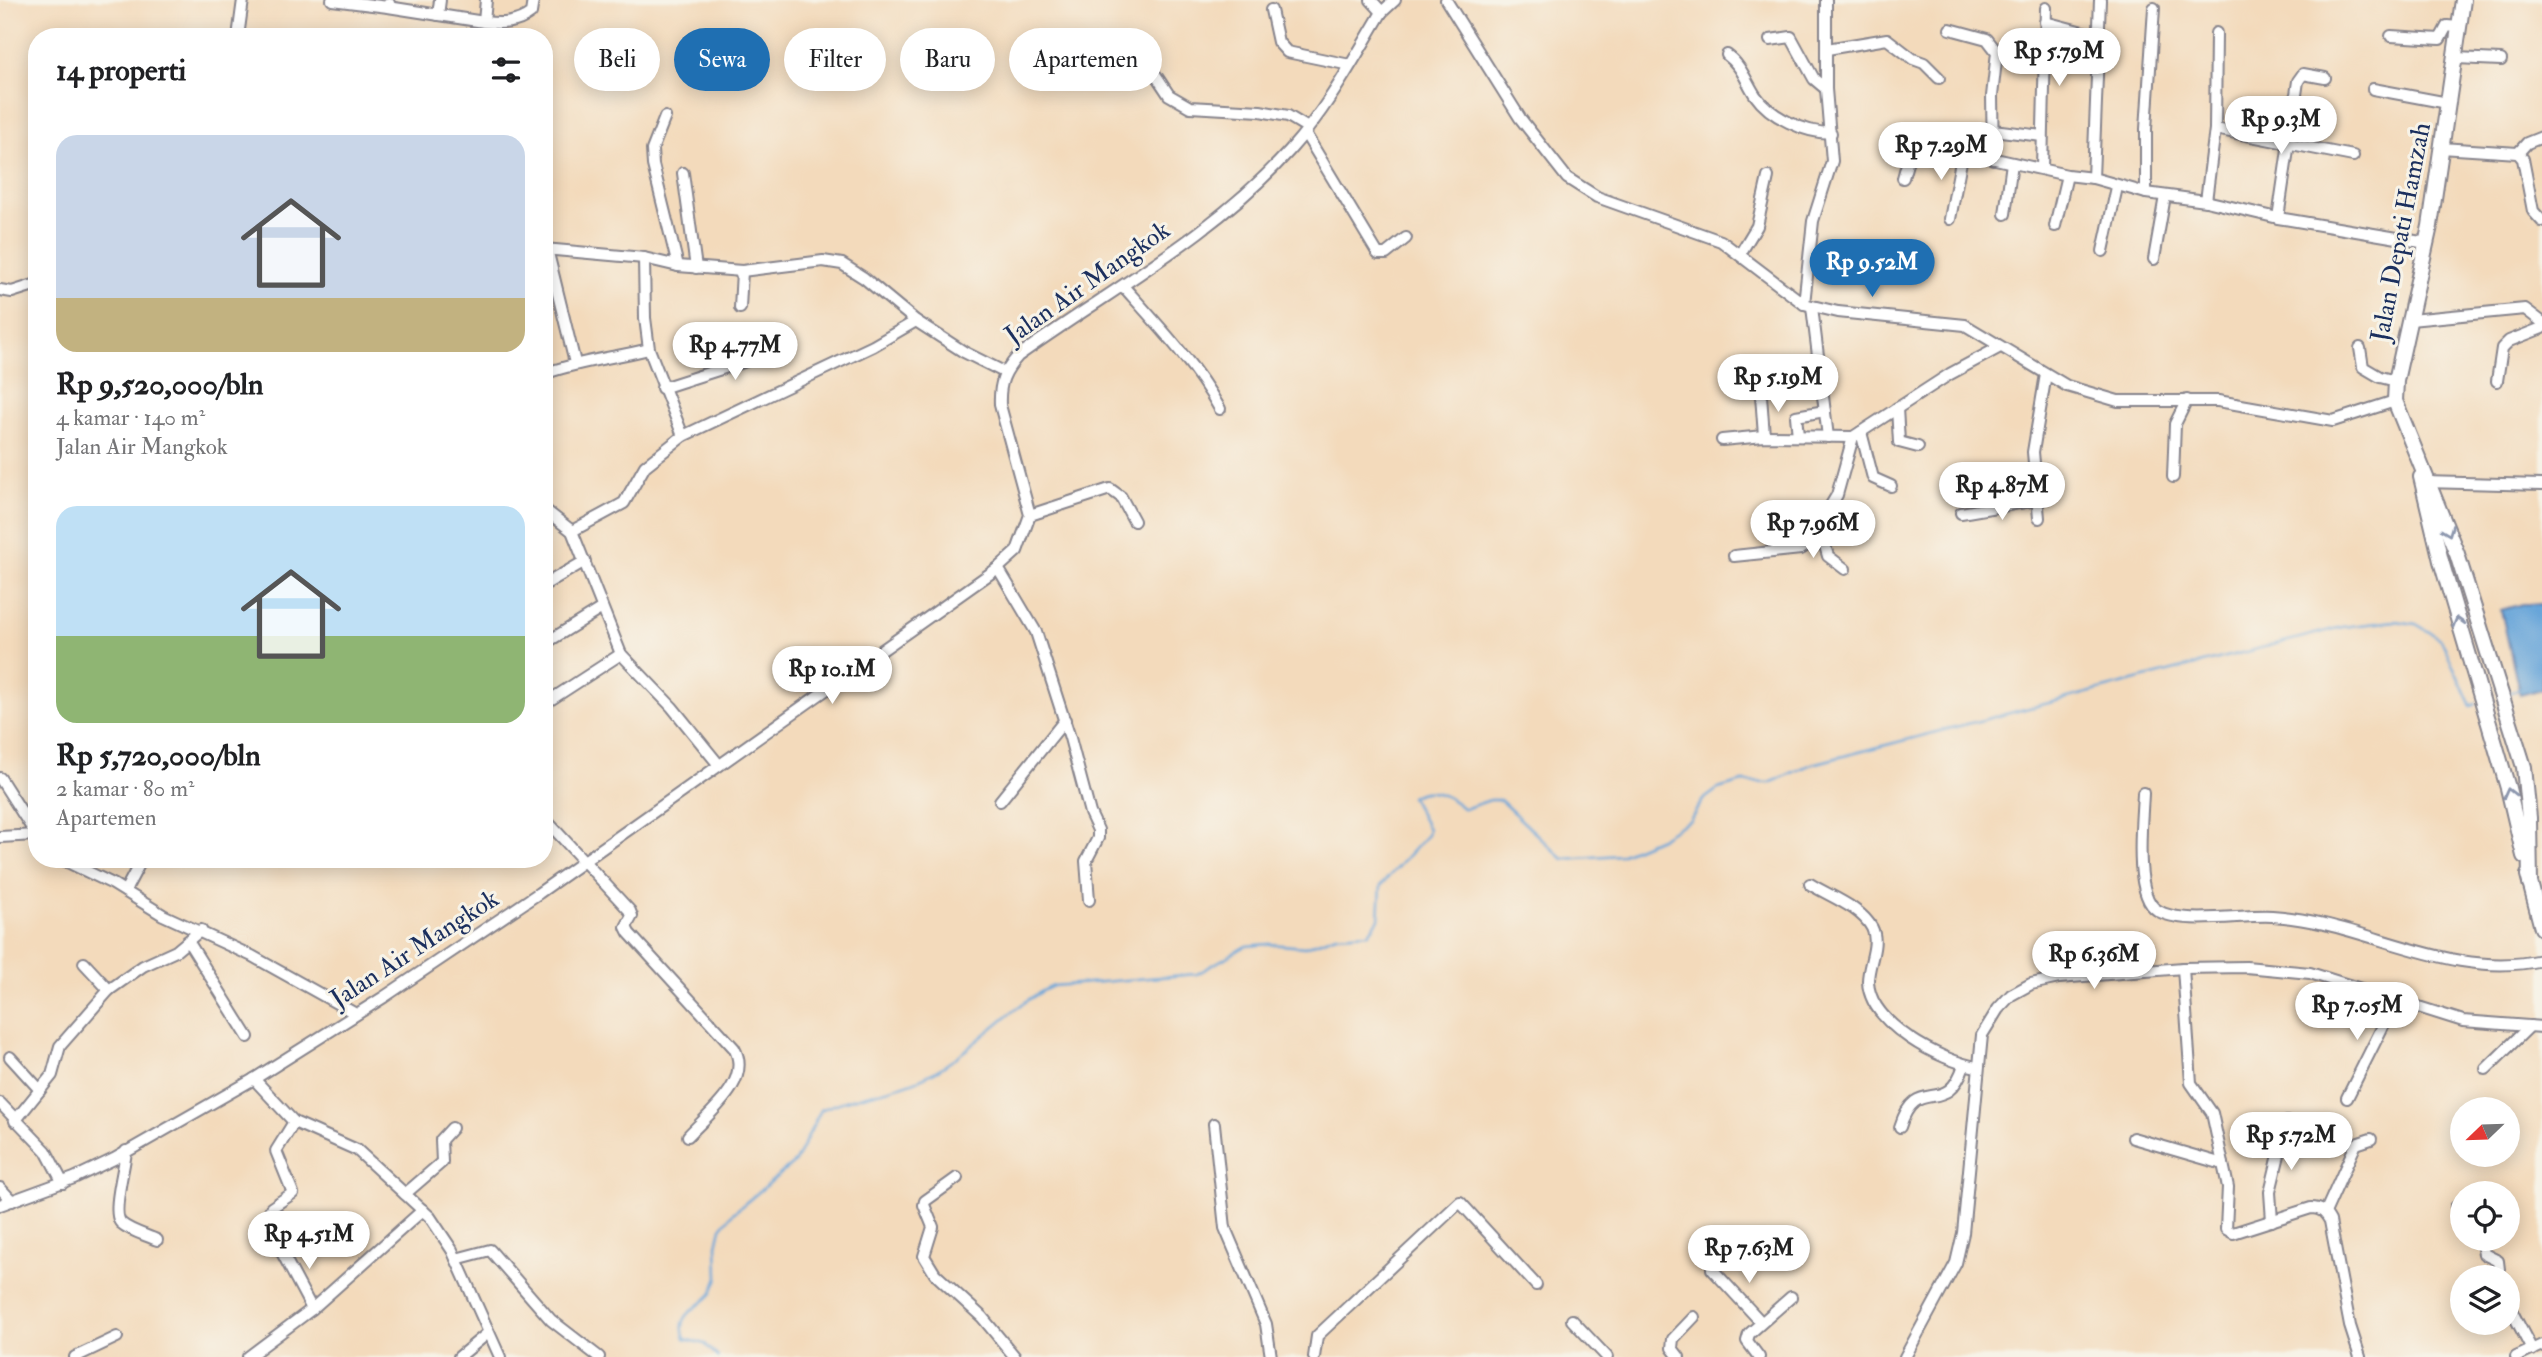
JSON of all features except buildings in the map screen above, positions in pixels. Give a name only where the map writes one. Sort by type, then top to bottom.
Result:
[{"type":"main road","name":"Jalan Depati Hamzah","points":[[2463,0],[2427,243],[2396,381],[2395,401],[2457,554],[2504,700],[2527,786],[2530,884]]},
{"type":"main road","name":"Jalan Depati Hamzah","points":[[2424,477],[2477,688],[2508,788],[2542,928]]},
{"type":"street","points":[[239,28],[243,0]]},
{"type":"street","points":[[332,0],[389,3],[438,15],[506,25],[531,13],[533,0]]},
{"type":"street","points":[[438,15],[440,0]]},
{"type":"street","points":[[484,22],[486,0]]},
{"type":"street","points":[[1371,0],[1382,12]]},
{"type":"street","name":"Jalan Air Mangkok","points":[[0,1205],[63,1182],[126,1152],[254,1079],[356,1014],[585,860],[998,568],[1017,551],[1030,515],[1000,405],[999,390],[1004,372],[1018,356],[1123,286],[1204,227],[1269,173],[1307,130],[1382,12],[1395,0]]},
{"type":"street","points":[[1446,0],[1520,118],[1567,178],[1597,197],[1705,235],[1740,254],[1808,306],[1965,325],[2046,374],[2080,390],[2118,401],[2218,401],[2333,421],[2395,401]]},
{"type":"street","points":[[1826,0],[1826,89],[1832,161],[1813,221],[1808,306],[1828,437]]},
{"type":"street","points":[[2093,178],[2100,0]]},
{"type":"street","points":[[2042,168],[2046,8]]},
{"type":"street","points":[[2146,193],[2146,129],[2154,8]]},
{"type":"street","points":[[1271,10],[1278,42],[1287,52],[1350,65]]},
{"type":"street","points":[[2045,22],[2098,36]]},
{"type":"street","points":[[2391,36],[2440,39],[2447,26],[2459,27]]},
{"type":"street","points":[[1950,29],[1987,39],[1997,52],[1993,159]]},
{"type":"street","points":[[2206,201],[2215,129],[2216,33]]},
{"type":"street","points":[[1770,40],[1791,37],[1814,79],[1826,89]]},
{"type":"street","points":[[1827,49],[1887,38],[1913,59],[1924,63],[1939,78]]},
{"type":"street","points":[[1727,55],[1740,68],[1759,101],[1801,127],[1819,133],[1831,133]]},
{"type":"street","points":[[2456,58],[2501,60]]},
{"type":"street","points":[[2278,218],[2300,76],[2303,74],[2325,78]]},
{"type":"street","points":[[1162,84],[1169,95],[1190,107],[1260,111],[1288,116],[1307,130],[1378,254],[1386,254],[1406,238]]},
{"type":"street","points":[[2373,89],[2448,103]]},
{"type":"street","points":[[665,117],[652,150],[653,165],[678,266]]},
{"type":"street","points":[[2215,129],[2290,141],[2353,156]]},
{"type":"street","points":[[1993,130],[2042,136]]},
{"type":"street","points":[[2518,153],[2527,143],[2542,137]]},
{"type":"street","points":[[1903,178],[1913,142],[2067,175],[2093,178],[2117,187],[2146,193],[2206,201],[2278,218],[2427,243]]},
{"type":"street","points":[[2441,148],[2518,153],[2523,159],[2533,211],[2542,221]]},
{"type":"street","points":[[1950,219],[1964,151]]},
{"type":"street","points":[[2006,214],[2012,163]]},
{"type":"street","points":[[683,173],[696,268]]},
{"type":"street","points":[[2054,226],[2067,175]]},
{"type":"street","points":[[1740,254],[1757,226],[1768,177]]},
{"type":"street","points":[[2103,251],[2117,187]]},
{"type":"street","points":[[2154,259],[2165,196]]},
{"type":"street","points":[[553,250],[644,258],[678,266],[742,271],[824,261],[842,264],[864,278],[916,321],[1004,372]]},
{"type":"street","points":[[644,258],[645,318],[649,349],[683,436]]},
{"type":"street","points":[[740,308],[742,271]]},
{"type":"street","points":[[553,279],[575,363]]},
{"type":"street","points":[[1123,286],[1185,358],[1220,409]]},
{"type":"street","points":[[0,290],[12,292],[28,287]]},
{"type":"street","points":[[2410,320],[2525,309],[2542,322]]},
{"type":"street","points":[[572,531],[624,503],[645,466],[683,436],[873,346],[916,321]]},
{"type":"street","points":[[2497,381],[2502,348],[2542,328]]},
{"type":"street","points":[[662,388],[746,361],[758,351],[753,339]]},
{"type":"street","points":[[1722,440],[1764,436],[1857,435],[2000,347]]},
{"type":"street","points":[[2360,348],[2363,367],[2380,377],[2396,381]]},
{"type":"street","points":[[553,371],[575,363],[595,362],[649,349]]},
{"type":"street","points":[[2039,518],[2034,432],[2040,414],[2046,374]]},
{"type":"street","points":[[1761,395],[1764,436]]},
{"type":"street","points":[[2173,477],[2175,424],[2187,400]]},
{"type":"street","points":[[1897,408],[1899,442],[1918,447]]},
{"type":"street","points":[[1798,436],[1796,416],[1825,411]]},
{"type":"street","points":[[1857,435],[1873,478],[1891,486]]},
{"type":"street","points":[[1734,556],[1801,549],[1807,545],[1837,495],[1857,435]]},
{"type":"street","points":[[2424,477],[2542,485]]},
{"type":"street","points":[[1030,515],[1110,489],[1121,497],[1134,521]]},
{"type":"street","points":[[1961,513],[2037,500]]},
{"type":"street","points":[[553,516],[572,531],[621,654],[672,708],[719,765]]},
{"type":"street","points":[[1819,525],[1828,556],[1845,569]]},
{"type":"street","points":[[553,580],[584,561]]},
{"type":"street","points":[[998,568],[1036,632],[1065,720],[1090,813],[1099,834],[1086,861],[1089,900]]},
{"type":"street","points":[[553,638],[602,608]]},
{"type":"street","points":[[553,698],[621,654]]},
{"type":"street","points":[[1000,802],[1065,720]]},
{"type":"street","points":[[0,778],[28,822]]},
{"type":"street","points":[[2143,793],[2142,882],[2147,900],[2157,911],[2180,917],[2272,916],[2308,920],[2442,958],[2474,964],[2542,960]]},
{"type":"street","points":[[553,827],[631,911],[632,916],[626,927],[629,933],[734,1048],[741,1060],[740,1074],[732,1087],[688,1136]]},
{"type":"street","points":[[0,837],[28,835]]},
{"type":"street","points":[[79,868],[125,891],[163,915],[201,930],[356,1014]]},
{"type":"street","points":[[125,891],[137,868]]},
{"type":"street","points":[[1810,884],[1853,909],[1872,928],[1875,935],[1868,981],[1871,995],[1883,1015],[1897,1030],[1964,1065],[1977,1068]]},
{"type":"street","points":[[15,1121],[52,1075],[60,1046],[109,990],[143,966],[160,960],[201,930]]},
{"type":"street","points":[[188,941],[248,1037]]},
{"type":"street","points":[[84,963],[109,990]]},
{"type":"street","points":[[1905,1357],[1956,1263],[1963,1233],[1977,1068],[1987,1023],[2011,995],[2031,984],[2059,978],[2183,968],[2246,967],[2310,973],[2463,1021],[2542,1027]]},
{"type":"street","points":[[2183,968],[2191,1083],[2212,1112],[2228,1187],[2226,1229],[2233,1233],[2311,1208],[2318,1208],[2325,1213],[2330,1221],[2350,1326],[2360,1357]]},
{"type":"street","points":[[2347,1098],[2396,1000]]},
{"type":"street","points":[[2486,1069],[2530,1026]]},
{"type":"street","points":[[10,1058],[40,1090]]},
{"type":"street","points":[[1900,1127],[1912,1101],[1923,1096],[1942,1095],[1953,1089],[1964,1065]]},
{"type":"street","points":[[254,1079],[294,1122],[358,1150],[442,1231],[500,1357]]},
{"type":"street","points":[[0,1103],[46,1151],[63,1182]]},
{"type":"street","points":[[271,1208],[293,1193],[276,1151],[294,1122]]},
{"type":"street","points":[[2272,1221],[2270,1192],[2287,1122]]},
{"type":"street","points":[[1214,1124],[1225,1228],[1266,1324],[1271,1357]]},
{"type":"street","points":[[405,1194],[443,1160],[441,1140],[452,1128]]},
{"type":"street","points":[[2133,1138],[2223,1164]]},
{"type":"street","points":[[2325,1213],[2356,1144],[2371,1139]]},
{"type":"street","points":[[126,1152],[117,1209],[118,1219],[124,1225],[157,1240]]},
{"type":"street","points":[[957,1178],[925,1200],[924,1205],[933,1227],[924,1256],[928,1266],[982,1317],[1015,1357]]},
{"type":"street","points":[[0,1188],[12,1201]]},
{"type":"street","points":[[1314,1357],[1317,1336],[1460,1202],[1536,1285]]},
{"type":"street","points":[[248,1357],[312,1309],[423,1210]]},
{"type":"street","points":[[279,1247],[312,1309]]},
{"type":"street","points":[[456,1259],[485,1249],[495,1253],[551,1320],[599,1357]]},
{"type":"street","points":[[2483,1251],[2484,1254],[2498,1261],[2498,1265]]},
{"type":"street","points":[[1712,1269],[1761,1322]]},
{"type":"street","points":[[1759,1357],[1747,1341],[1749,1334],[1791,1297]]},
{"type":"street","points":[[1679,1357],[1672,1348],[1673,1339],[1694,1317]]},
{"type":"street","points":[[1572,1320],[1607,1357]]},
{"type":"street","points":[[2516,1357],[2537,1348],[2520,1322]]},
{"type":"street","points":[[459,1357],[488,1333]]},
{"type":"street","points":[[75,1357],[117,1338]]},
{"type":"water","points":[[2522,604],[2542,604],[2542,689],[2520,695],[2501,610]]},
{"type":"waterway","points":[[718,1357],[705,1344],[685,1339],[683,1323],[690,1312],[712,1293],[718,1277],[717,1245],[721,1228],[732,1214],[795,1162],[821,1110],[927,1076],[955,1059],[1025,1002],[1053,986],[1197,974],[1246,946],[1269,944],[1305,947],[1336,935],[1369,933],[1379,919],[1381,885],[1427,835],[1428,829],[1411,797],[1418,794],[1439,794],[1464,809],[1490,800],[1500,800],[1563,859],[1620,855],[1660,838],[1690,820],[1703,800],[1718,789],[1743,782],[1770,783],[1809,765],[2342,627],[2395,621],[2416,624],[2441,639],[2471,706],[2476,704]]},
{"type":"waterway","points":[[2506,694],[2519,689]]}]
